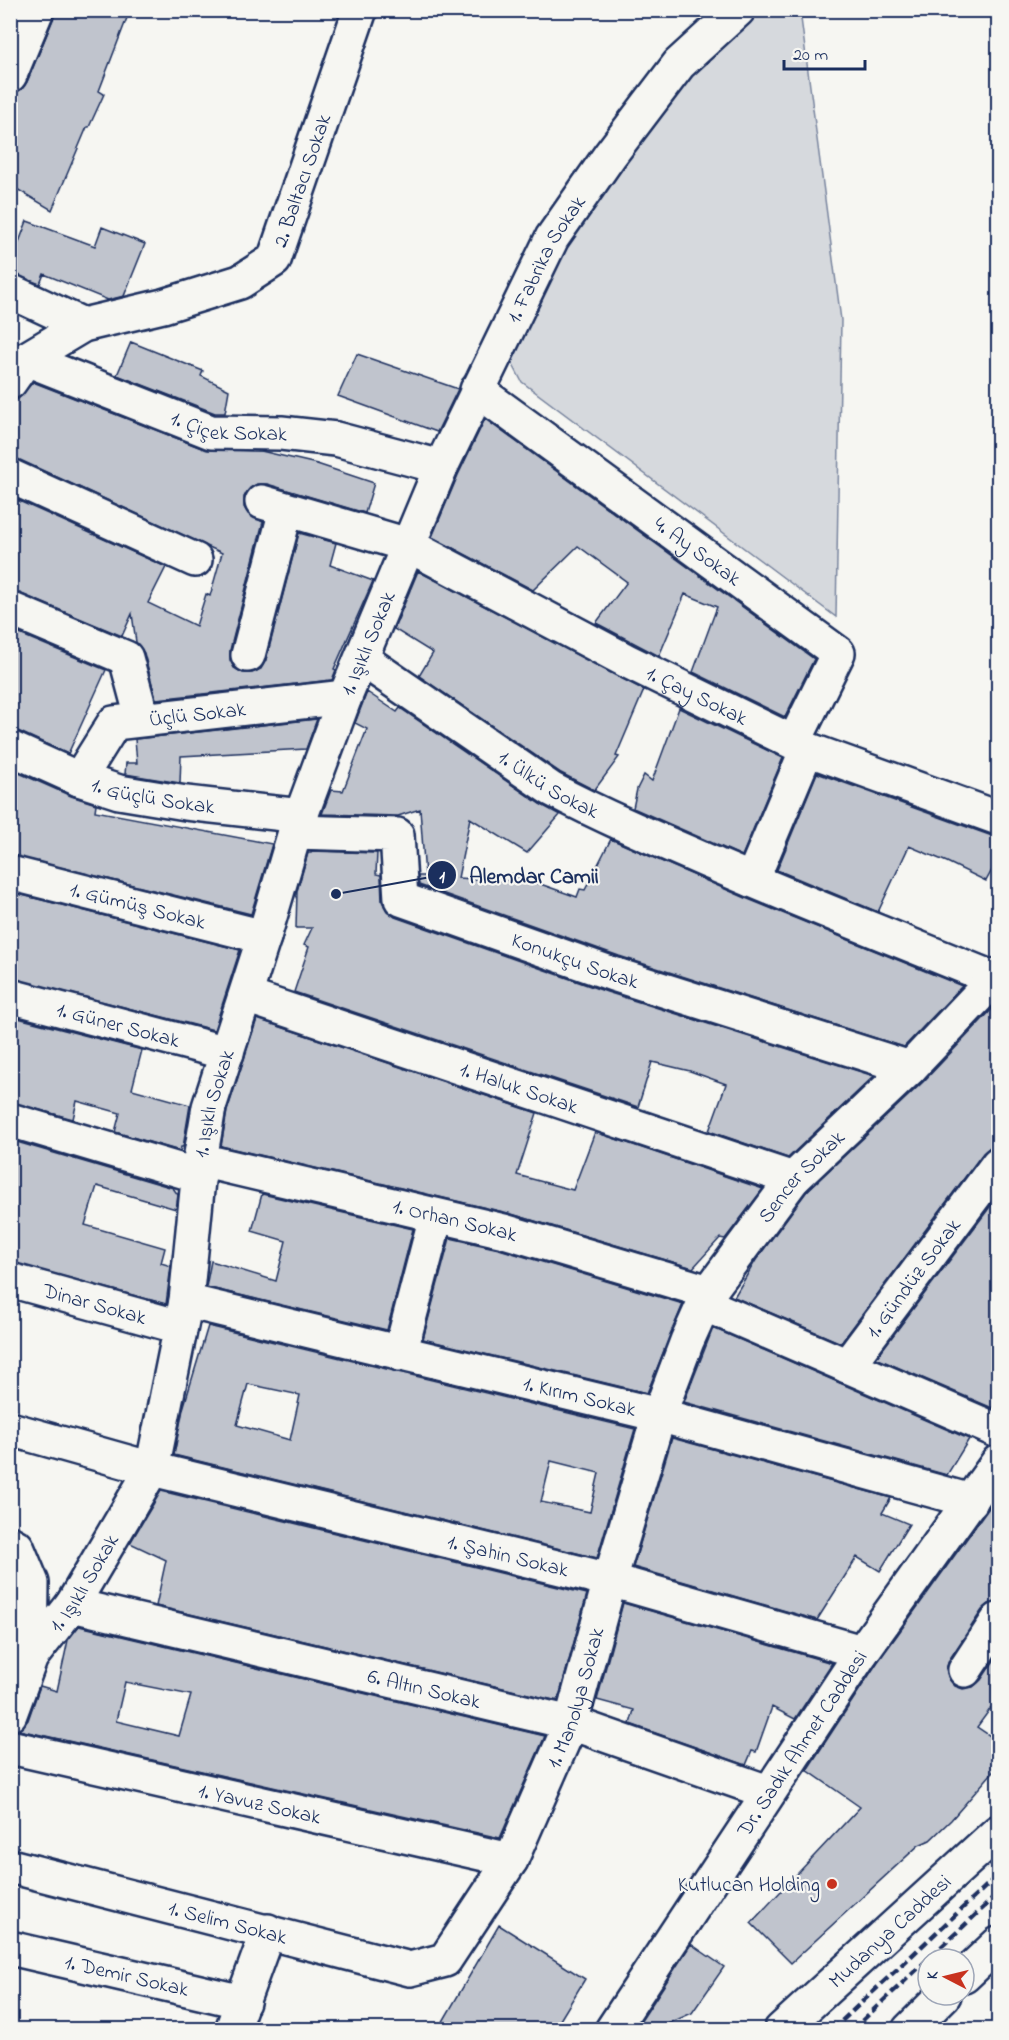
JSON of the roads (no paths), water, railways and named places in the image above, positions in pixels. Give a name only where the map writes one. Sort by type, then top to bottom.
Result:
[{"type":"main road","points":[[10,75],[38,10]]},
{"type":"main road","name":"2. Baltacı Sokak","points":[[18,371],[84,325],[163,306],[240,282],[274,260],[360,10]]},
{"type":"main road","name":"1. Fabrika Sokak","points":[[408,545],[477,390],[552,238],[610,155],[679,63],[738,10]]},
{"type":"main road","points":[[10,291],[84,325]]},
{"type":"main road","name":"1. Çiçek Sokak","points":[[18,371],[211,432],[281,433],[336,439],[441,467]]},
{"type":"main road","name":"4. Ay Sokak","points":[[477,390],[838,654],[801,746]]},
{"type":"main road","points":[[10,476],[195,560]]},
{"type":"main road","name":"1. Çay Sokak","points":[[248,654],[274,506],[408,545],[627,661],[801,746],[999,818]]},
{"type":"main road","name":"1. Işıklı Sokak","points":[[10,1714],[31,1657],[72,1605],[152,1469],[183,1314],[199,1168],[209,1107],[246,996],[298,824],[345,697],[408,545]]},
{"type":"main road","points":[[10,609],[126,658],[142,718]]},
{"type":"main road","name":"1. Ülkü Sokak","points":[[362,659],[551,789],[639,832],[752,880],[997,977]]},
{"type":"main road","name":"Üçlü Sokak","points":[[79,779],[114,723],[142,718],[345,697]]},
{"type":"main road","points":[[752,880],[801,746]]},
{"type":"main road","name":"1. Güçlü Sokak","points":[[10,748],[79,779],[119,792],[298,824]]},
{"type":"main road","name":"Konukçu Sokak","points":[[298,824],[398,835],[401,900],[613,974],[910,1068]]},
{"type":"main road","name":"1. Gümüş Sokak","points":[[10,873],[264,937]]},
{"type":"main road","name":"Sencer Sokak","points":[[659,1415],[706,1298],[793,1179],[910,1068],[997,977]]},
{"type":"main road","name":"1. Güner Sokak","points":[[10,996],[227,1053]]},
{"type":"main road","name":"1. Haluk Sokak","points":[[246,996],[793,1179]]},
{"type":"main road","name":"1. Orhan Sokak","points":[[10,1120],[199,1168],[504,1231],[706,1298],[847,1366],[999,1431]]},
{"type":"main road","name":"1. Gündüz Sokak","points":[[847,1366],[988,1198],[999,1164]]},
{"type":"main road","points":[[400,1354],[436,1216]]},
{"type":"main road","name":"Dinar Sokak","points":[[10,1280],[183,1314]]},
{"type":"main road","name":"1. Kırım Sokak","points":[[183,1314],[400,1354],[659,1415],[971,1502]]},
{"type":"main road","name":"1. Manolya Sokak","points":[[445,1960],[511,1860],[572,1723],[610,1580],[659,1415]]},
{"type":"main road","name":"1. Şahin Sokak","points":[[10,1429],[152,1469],[610,1580],[862,1652]]},
{"type":"main road","name":"Dr. Sadık Ahmet Caddesi","points":[[612,2030],[862,1652],[999,1462]]},
{"type":"main road","name":"1. Işıklı Sokak","points":[[10,1543],[17,1547],[32,1583],[31,1657]]},
{"type":"main road","name":"6. Altın Sokak","points":[[72,1605],[572,1723],[768,1792]]},
{"type":"main road","points":[[964,1670],[999,1620]]},
{"type":"main road","name":"1. Yavuz Sokak","points":[[10,1747],[511,1860]]},
{"type":"main road","name":"Mudanya Caddesi","points":[[781,2030],[999,1832]]},
{"type":"main road","name":"1. Selim Sokak","points":[[10,1866],[410,1969],[445,1960]]},
{"type":"main road","points":[[237,2016],[268,1931]]},
{"type":"main road","points":[[976,1965],[999,1944]]},
{"type":"main road","name":"1. Demir Sokak","points":[[10,1948],[237,2016]]},
{"type":"main road","points":[[909,2030],[932,2007]]},
{"type":"railway","points":[[832,2030],[998,1875]]},
{"type":"railway","points":[[852,2030],[998,1894]]},
{"type":"place","name":"Alemdar Camii","points":[[336,894]]},
{"type":"place","name":"Kutlucan Holding","points":[[832,1884]]}]
